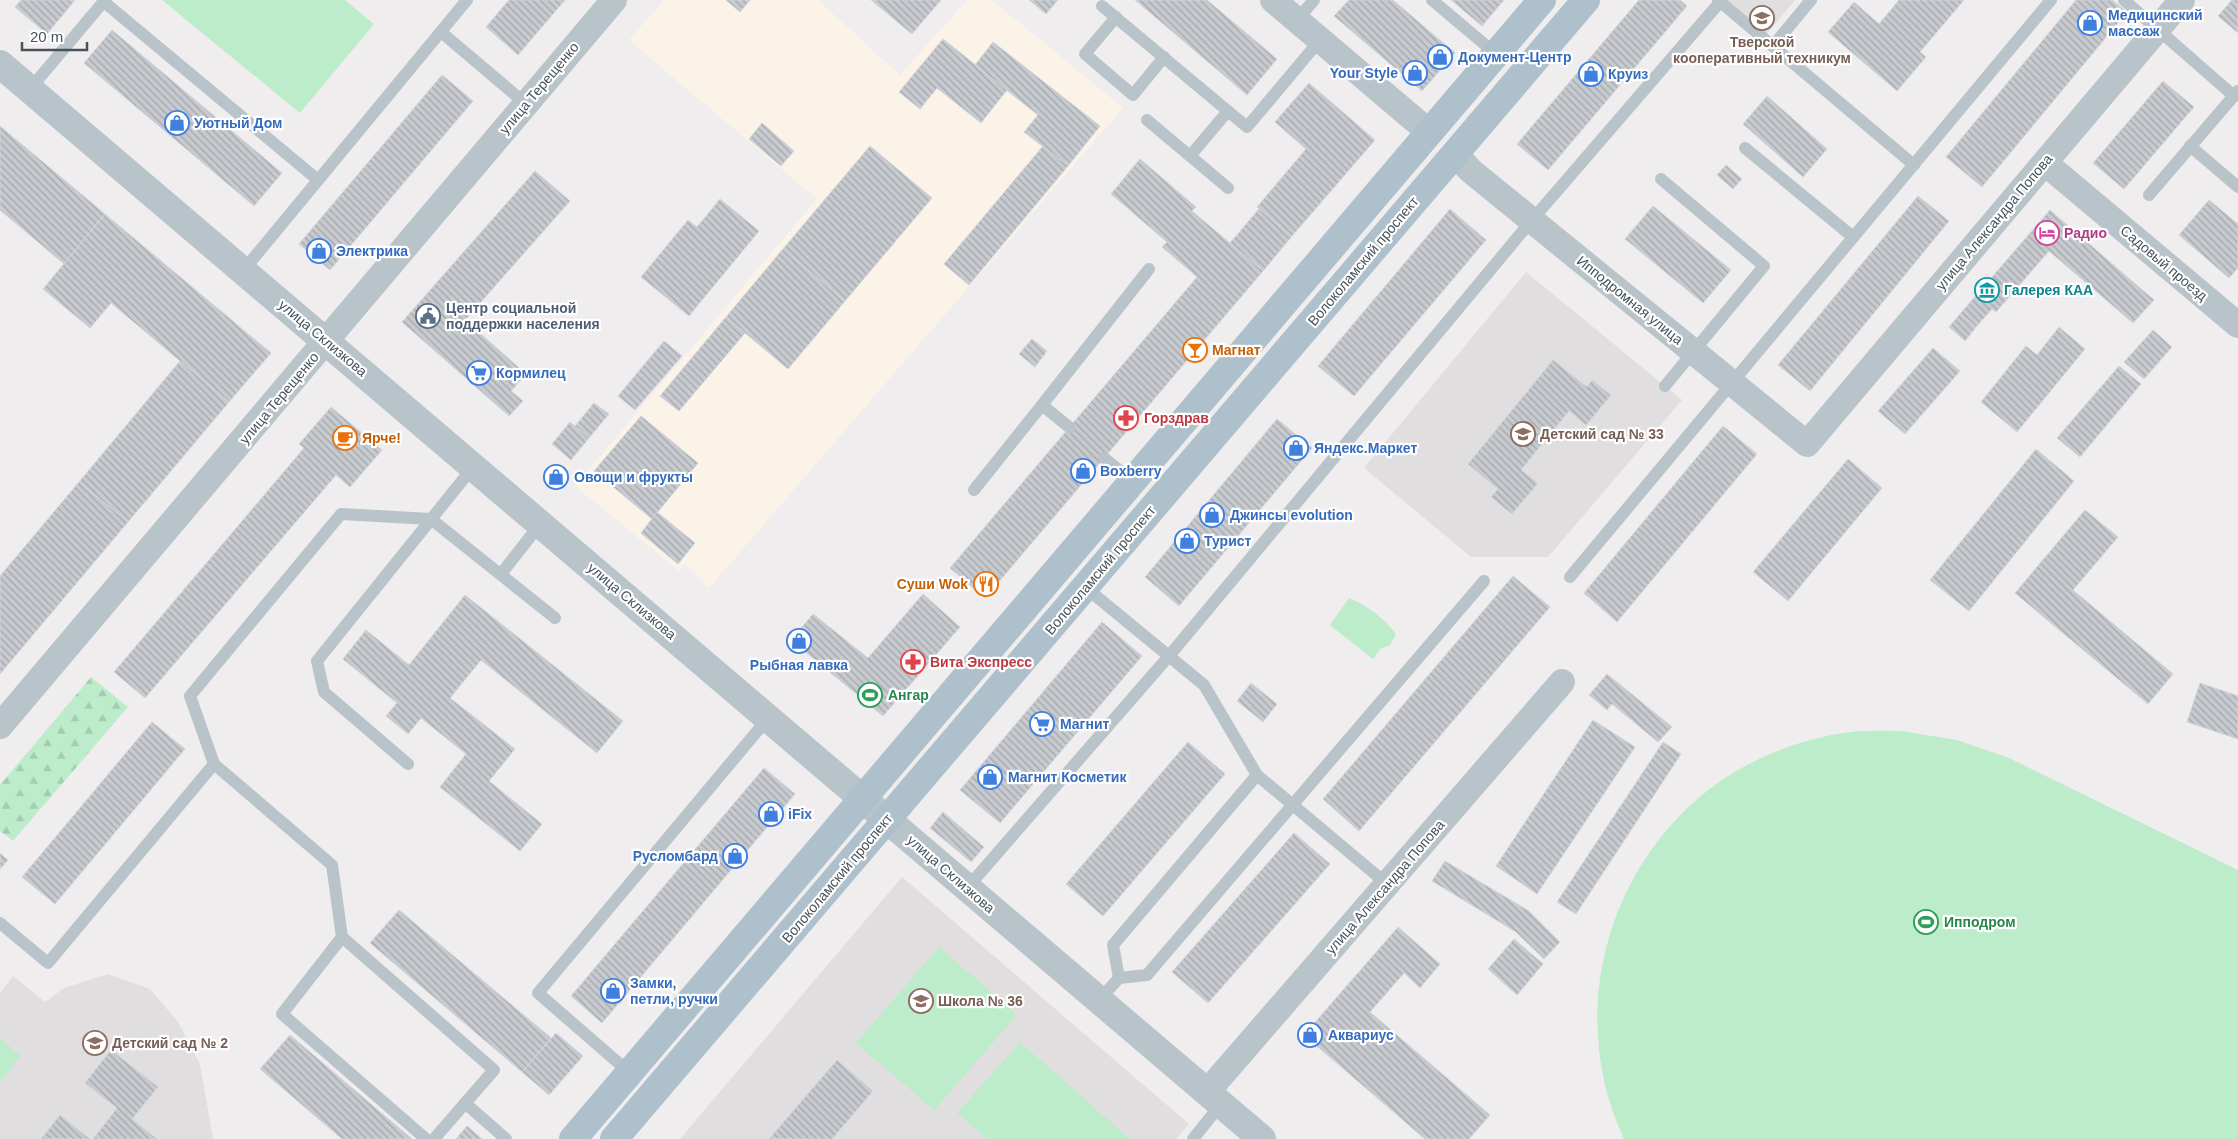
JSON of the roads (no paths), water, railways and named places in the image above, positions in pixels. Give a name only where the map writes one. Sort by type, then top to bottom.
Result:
[{"type":"main road","points":[[573,1139],[1542,0]]},
{"type":"main road","name":"Волоколамский проспект","points":[[614,1139],[1586,0]]},
{"type":"street","name":"улица Терещенко","points":[[0,726],[327,342],[614,0]]},
{"type":"street","points":[[1273,0],[1430,132]]},
{"type":"street","name":"улица Александра Попова","points":[[1807,444],[2182,0]]},
{"type":"street","name":"улица Склизкова","points":[[0,64],[864,797],[967,888],[1262,1139]]},
{"type":"street","name":"Ипподромная улица","points":[[1455,154],[1471,171],[1807,444]]},
{"type":"street","name":"Садовый проезд","points":[[2045,163],[2238,325]]},
{"type":"street","name":"улица Александра Попова","points":[[1214,1098],[1387,884],[1562,682]]},
{"type":"lane","points":[[243,270],[467,0]]},
{"type":"lane","points":[[1298,20],[1314,0]]},
{"type":"lane","points":[[1432,0],[1496,54]]},
{"type":"lane","points":[[1773,46],[1811,0]]},
{"type":"lane","points":[[1570,577],[2051,0]]},
{"type":"lane","points":[[2124,0],[2236,93],[2149,195]]},
{"type":"lane","points":[[30,90],[104,1],[318,180]]},
{"type":"lane","points":[[967,888],[1169,656],[1532,220],[1719,1],[1914,165]]},
{"type":"lane","points":[[1102,6],[1247,127],[1320,40]]},
{"type":"lane","points":[[1116,17],[1085,54],[1133,95],[1164,57]]},
{"type":"lane","points":[[441,32],[526,104]]},
{"type":"lane","points":[[1190,156],[1228,111]]},
{"type":"lane","points":[[1147,120],[1228,188]]},
{"type":"lane","points":[[2190,146],[2238,187]]},
{"type":"lane","points":[[1745,148],[1853,237]]},
{"type":"lane","points":[[1661,179],[1764,266],[1665,386]]},
{"type":"lane","points":[[974,490],[1149,269]]},
{"type":"lane","points":[[1042,405],[1069,428]]},
{"type":"lane","points":[[1104,458],[1132,482]]},
{"type":"lane","points":[[408,764],[324,692],[317,661],[474,466]]},
{"type":"lane","points":[[434,1139],[494,1070],[342,937],[332,865],[214,764],[190,696],[341,514],[431,519],[555,618]]},
{"type":"lane","points":[[501,574],[541,524]]},
{"type":"lane","points":[[1099,1000],[1119,978],[1146,975],[1484,581]]},
{"type":"lane","points":[[1085,587],[1204,685],[1257,775],[1387,884]]},
{"type":"lane","points":[[630,1072],[538,993],[769,717]]},
{"type":"lane","points":[[0,923],[48,963],[214,764]]},
{"type":"lane","points":[[1119,978],[1113,945],[1257,775]]},
{"type":"lane","points":[[342,937],[282,1014],[426,1139]]},
{"type":"lane","points":[[1193,1139],[1214,1098]]},
{"type":"lane","points":[[465,1103],[506,1139]]},
{"type":"place","name":"Тверской кооперативный техникум","points":[[1762,18]]},
{"type":"place","name":"Медицинский массаж","points":[[2090,23]]},
{"type":"place","name":"Документ-Центр","points":[[1440,57]]},
{"type":"place","name":"Your Style","points":[[1415,73]]},
{"type":"place","name":"Круиз","points":[[1591,74]]},
{"type":"place","name":"Уютный Дом","points":[[177,123]]},
{"type":"place","name":"Радио","points":[[2047,233]]},
{"type":"place","name":"Электрика","points":[[319,251]]},
{"type":"place","name":"Галерея КАА","points":[[1987,290]]},
{"type":"place","name":"Центр социальной поддержки населения","points":[[428,316]]},
{"type":"place","name":"Магнат","points":[[1195,350]]},
{"type":"place","name":"Кормилец","points":[[479,373]]},
{"type":"place","name":"Горздрав","points":[[1126,418]]},
{"type":"place","name":"Детский сад № 33","points":[[1523,434]]},
{"type":"place","name":"Ярче!","points":[[345,438]]},
{"type":"place","name":"Яндекс.Маркет","points":[[1296,448]]},
{"type":"place","name":"Boxberry","points":[[1083,471]]},
{"type":"place","name":"Овощи и фрукты","points":[[556,477]]},
{"type":"place","name":"Джинсы evolution","points":[[1212,515]]},
{"type":"place","name":"Турист","points":[[1187,541]]},
{"type":"place","name":"Суши Wok","points":[[986,584]]},
{"type":"place","name":"Рыбная лавка","points":[[799,641]]},
{"type":"place","name":"Вита Экспресс","points":[[913,662]]},
{"type":"place","name":"Ангар","points":[[870,695]]},
{"type":"place","name":"Магнит","points":[[1042,724]]},
{"type":"place","name":"Магнит Косметик","points":[[990,777]]},
{"type":"place","name":"iFix","points":[[771,814]]},
{"type":"place","name":"Русломбард","points":[[735,856]]},
{"type":"place","name":"Ипподром","points":[[1926,922]]},
{"type":"place","name":"Замки, петли, ручки","points":[[613,991]]},
{"type":"place","name":"Школа № 36","points":[[921,1001]]},
{"type":"place","name":"Аквариус","points":[[1310,1035]]},
{"type":"place","name":"Детский сад № 2","points":[[95,1043]]}]
